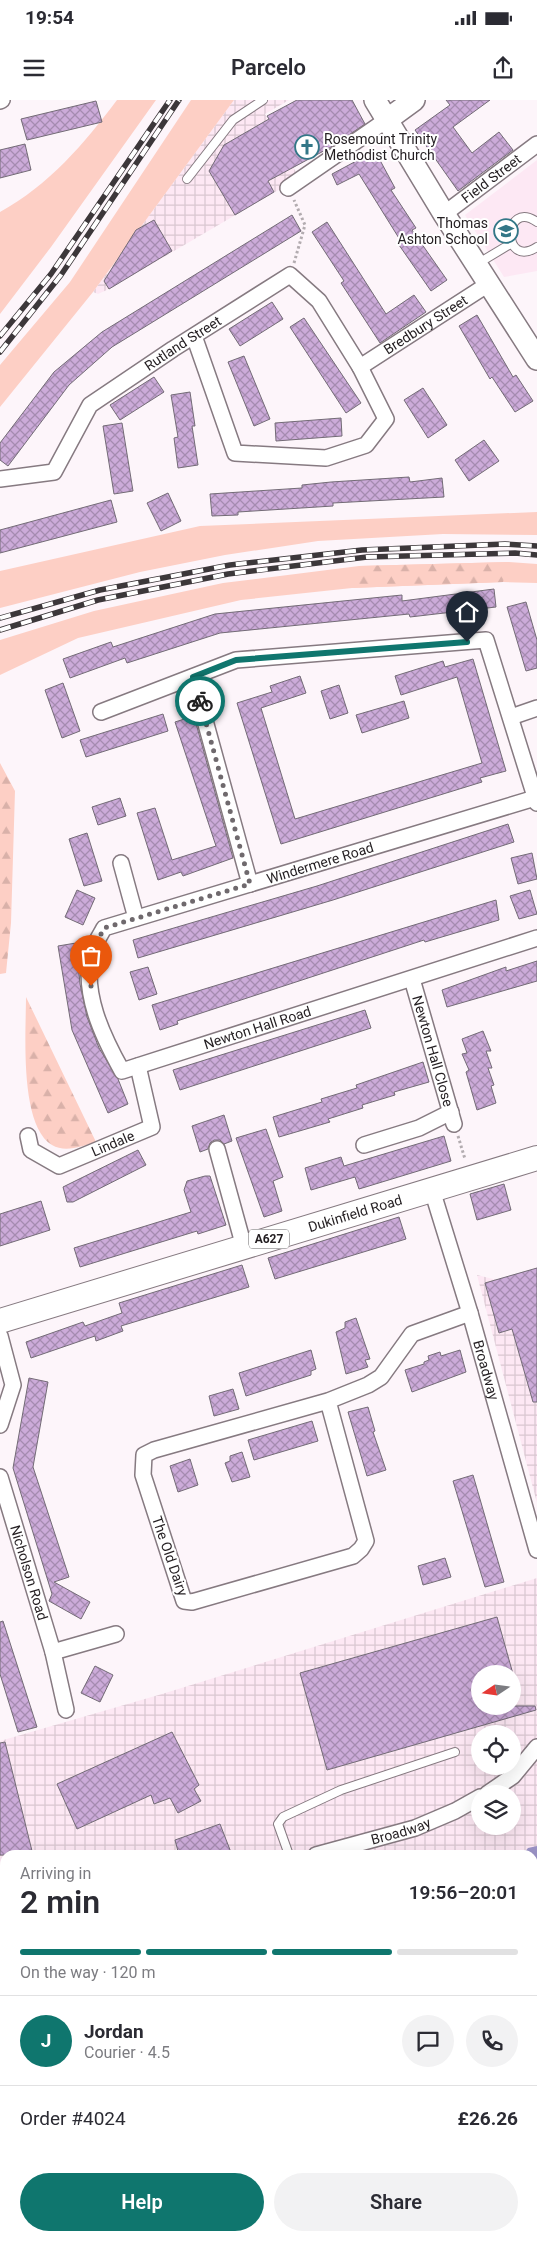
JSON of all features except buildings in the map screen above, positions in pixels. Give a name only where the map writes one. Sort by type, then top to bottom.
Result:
[{"type":"main road","name":"Dukinfield Road","points":[[0,1320],[537,1158]]},
{"type":"street","points":[[375,100],[444,214],[537,359]]},
{"type":"street","points":[[288,188],[414,100]]},
{"type":"street","name":"Field Street","points":[[444,214],[537,144]]},
{"type":"street","points":[[194,336],[235,453],[326,458],[366,445],[386,419],[360,367],[319,301],[290,275]]},
{"type":"street","name":"Rutland Street","points":[[0,479],[54,472],[90,405],[290,275]]},
{"type":"street","name":"Bredbury Street","points":[[360,367],[490,283]]},
{"type":"street","points":[[101,712],[236,660],[486,640],[536,800]]},
{"type":"street","points":[[193,677],[250,884]]},
{"type":"street","points":[[511,717],[537,708]]},
{"type":"street","name":"Windermere Road","points":[[104,928],[536,800]]},
{"type":"street","points":[[120,863],[136,918]]},
{"type":"street","name":"Newton Hall Road","points":[[104,928],[92,952],[90,973],[92,998],[102,1032],[122,1071],[537,938]]},
{"type":"street","name":"Newton Hall Close","points":[[412,979],[452,1118]]},
{"type":"street","name":"Lindale","points":[[28,1136],[31,1150],[59,1166],[152,1127],[138,1066]]},
{"type":"street","points":[[364,1145],[452,1118]]},
{"type":"street","points":[[217,1149],[244,1247]]},
{"type":"street","name":"Broadway","points":[[432,1190],[470,1313],[537,1550]]},
{"type":"street","name":"The Old Dairy","points":[[328,1401],[366,1541],[362,1549],[353,1556],[192,1602],[184,1601],[143,1475],[144,1455],[154,1450],[328,1401],[368,1385],[381,1377],[412,1334],[470,1313]]},
{"type":"street","points":[[0,1336],[13,1385],[0,1425]]},
{"type":"street","name":"Nicholson Road","points":[[0,1477],[2,1494],[53,1652],[66,1710]]},
{"type":"street","points":[[53,1652],[116,1634]]},
{"type":"street","points":[[500,1785],[513,1776],[537,1747]]},
{"type":"street","name":"Broadway","points":[[334,1850],[415,1828],[471,1803]]},
{"type":"lane","points":[[187,179],[233,120],[263,100]]},
{"type":"lane","points":[[537,222],[524,218],[514,223],[510,232],[512,242],[517,248],[525,251],[537,247]]},
{"type":"lane","points":[[477,264],[512,242]]},
{"type":"lane","points":[[287,1850],[278,1824],[283,1817],[342,1790],[455,1752]]},
{"type":"path","points":[[288,188],[305,225],[290,275]]},
{"type":"path","points":[[452,1118],[471,1178]]},
{"type":"shaded area","points":[[234,100],[289,100],[265,114],[299,178],[109,289],[98,294],[93,292]]},
{"type":"shaded area","name":"Thomas Ashton School","points":[[537,160],[537,271],[504,277],[465,215]]},
{"type":"shaded area","points":[[537,1268],[537,1503],[477,1275],[497,1280]]},
{"type":"shaded area","points":[[537,1578],[537,1850],[0,1850],[0,1741],[162,1694]]},
{"type":"green space","points":[[117,100],[156,100],[51,247],[0,314],[0,212],[34,189],[65,162]]},
{"type":"green space","points":[[191,100],[234,100],[93,292],[0,407],[0,365],[70,282]]},
{"type":"green space","points":[[537,512],[537,535],[443,534],[318,541],[225,555],[140,572],[0,608],[0,571],[200,526]]},
{"type":"green space","points":[[509,562],[537,564],[537,583],[503,582],[352,588],[241,600],[78,638],[0,675],[0,640],[94,611],[223,583],[359,566]]},
{"type":"green space","points":[[509,562],[503,582],[352,588],[359,566]]},
{"type":"green space","points":[[0,763],[15,791],[11,923],[6,973],[0,974]]},
{"type":"green space","points":[[26,997],[96,1142],[68,1149],[52,1145],[41,1134],[29,1099],[26,1054]]},
{"type":"water","points":[[537,1846],[537,1850],[526,1850]]},
{"type":"railway","points":[[0,336],[51,274],[170,100]]},
{"type":"railway","points":[[0,352],[61,275],[179,100]]},
{"type":"railway","points":[[0,618],[100,590],[230,565],[362,550],[505,544],[537,546]]},
{"type":"railway","points":[[0,630],[98,600],[228,574],[367,557],[515,553],[537,555]]},
{"type":"way so far","points":[[91,986],[92,952],[104,928],[250,884],[200,701]]},
{"type":"place","name":"Rosemount Trinity Methodist Church","points":[[307,147]]},
{"type":"place","name":"Thomas Ashton School","points":[[506,231]]},
{"type":"route","points":[[200,701],[193,677],[236,660],[467,642]]}]
